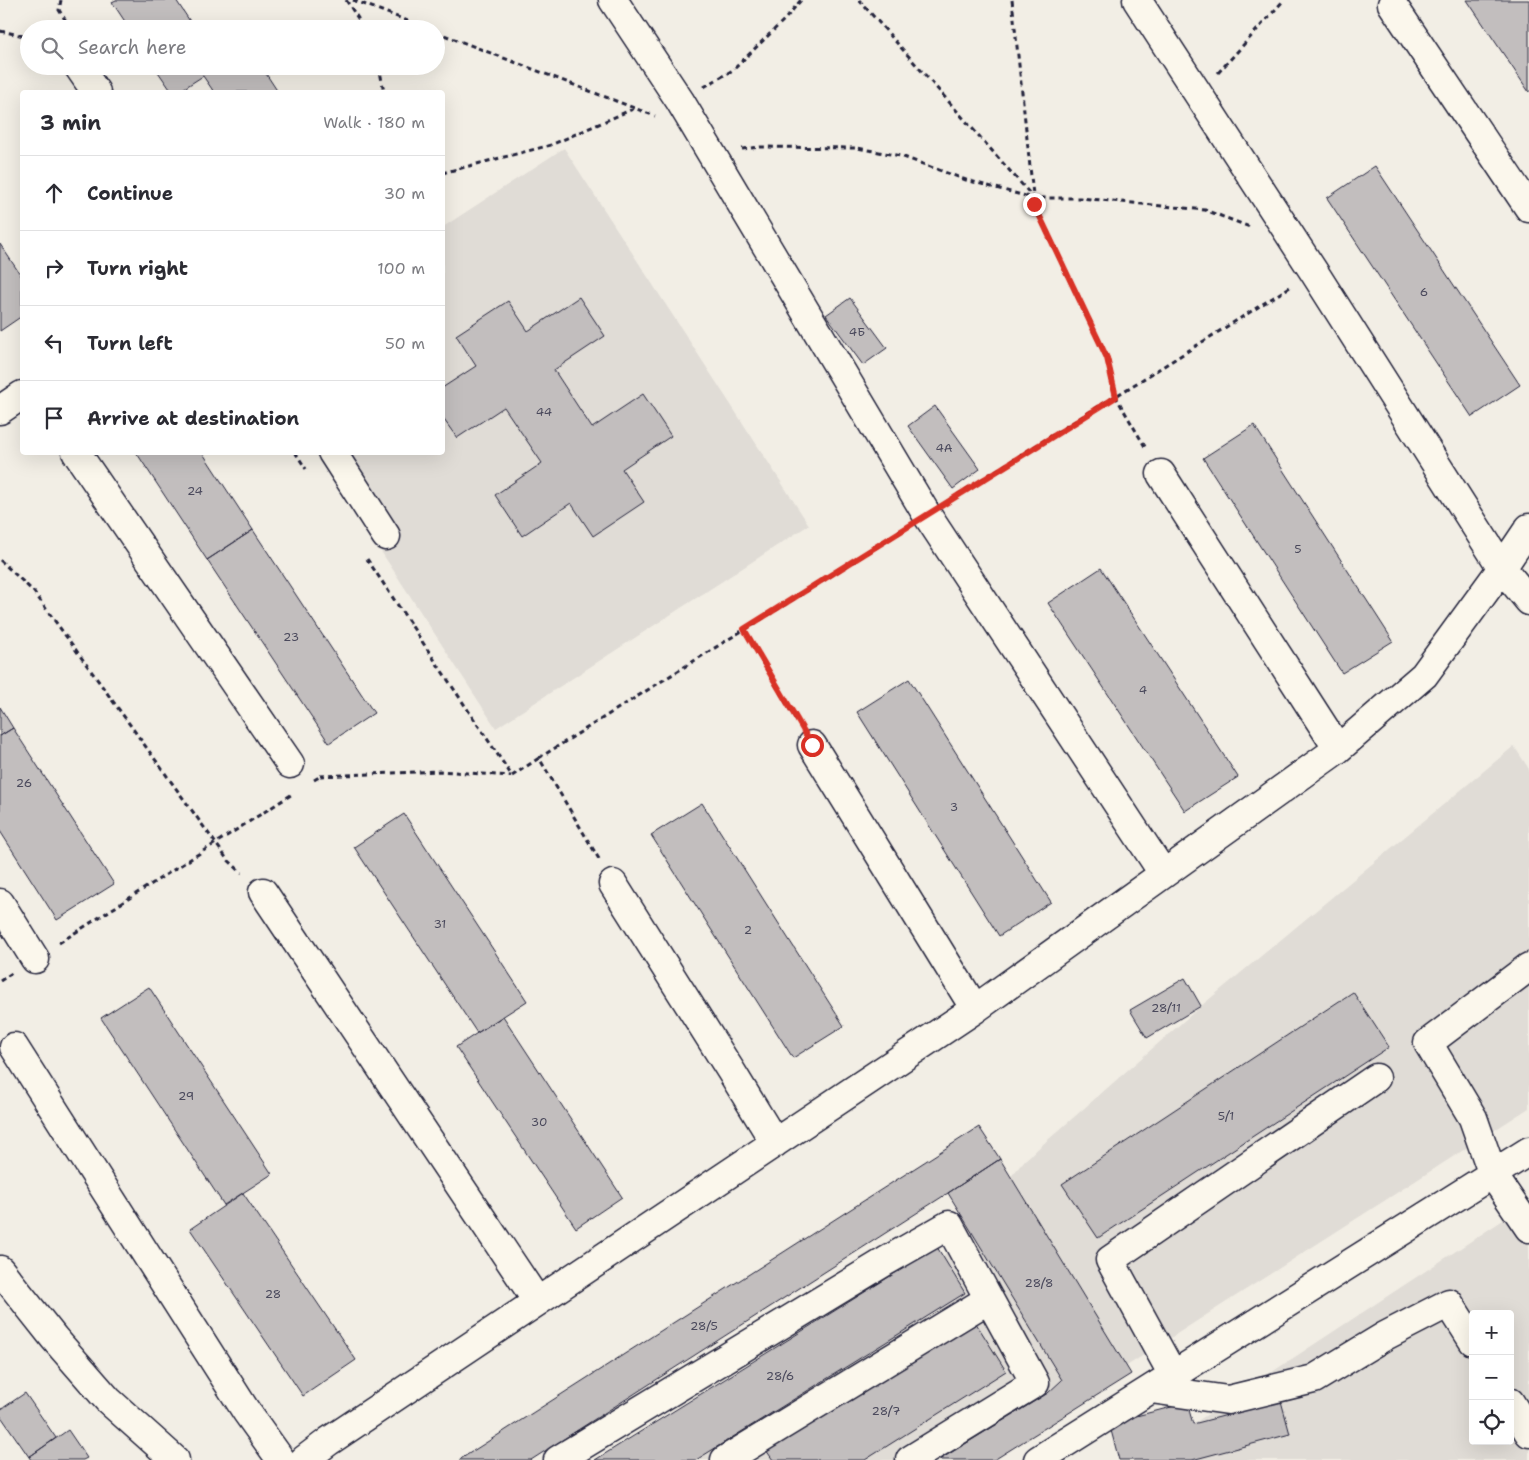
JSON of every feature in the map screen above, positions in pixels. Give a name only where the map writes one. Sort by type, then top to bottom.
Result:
[{"type":"street","points":[[613,0],[670,110],[711,153],[927,515],[1164,873]]},
{"type":"street","points":[[1137,0],[1314,272],[1502,568],[1529,601]]},
{"type":"street","points":[[1392,4],[1529,208]]},
{"type":"street","points":[[84,75],[95,90]]},
{"type":"street","points":[[0,410],[20,396]]},
{"type":"street","points":[[78,455],[290,764]]},
{"type":"street","points":[[334,455],[386,536]]},
{"type":"street","points":[[1162,474],[1338,749]]},
{"type":"street","points":[[304,1460],[334,1451],[538,1301],[975,1009],[1338,749],[1424,675],[1529,528]]},
{"type":"street","points":[[812,745],[975,1009]]},
{"type":"street","points":[[613,884],[775,1143]]},
{"type":"street","points":[[263,892],[538,1301]]},
{"type":"street","points":[[0,904],[35,958]]},
{"type":"street","points":[[1529,967],[1428,1043],[1473,1118],[1493,1175],[1529,1228]]},
{"type":"street","points":[[14,1047],[246,1411],[280,1460]]},
{"type":"street","points":[[1162,1382],[1110,1260],[1376,1078]]},
{"type":"street","points":[[1038,1460],[1529,1152]]},
{"type":"street","points":[[558,1460],[886,1261],[949,1225],[1035,1383],[910,1460]]},
{"type":"street","points":[[0,1270],[54,1338],[108,1400],[175,1460]]},
{"type":"street","points":[[725,1460],[753,1453],[989,1299]]},
{"type":"street","points":[[1162,1382],[1228,1400],[1314,1379],[1385,1336],[1449,1302],[1469,1335]]},
{"type":"street","points":[[1514,1409],[1529,1433]]},
{"type":"path","points":[[62,0],[59,10],[65,20]]},
{"type":"path","points":[[346,0],[359,20]]},
{"type":"path","points":[[353,0],[405,20]]},
{"type":"path","points":[[445,35],[636,108],[670,110],[733,70],[786,18],[801,0]]},
{"type":"path","points":[[859,0],[1033,198]]},
{"type":"path","points":[[1012,0],[1034,204],[1107,358],[1116,397],[1162,474]]},
{"type":"path","points":[[1198,94],[1284,0]]},
{"type":"path","points":[[0,31],[20,35]]},
{"type":"path","points":[[381,75],[384,90]]},
{"type":"path","points":[[445,172],[551,145],[636,108]]},
{"type":"path","points":[[711,153],[761,147],[857,148],[901,156],[966,180],[1033,198],[1080,198],[1204,210],[1253,228]]},
{"type":"path","points":[[290,764],[321,776],[440,772],[512,776],[1271,299]]},
{"type":"path","points":[[297,455],[306,469]]},
{"type":"path","points":[[362,552],[512,776]]},
{"type":"path","points":[[0,560],[34,592],[227,859],[263,892]]},
{"type":"path","points":[[744,629],[812,745]]},
{"type":"path","points":[[540,758],[613,884]]},
{"type":"path","points":[[313,781],[321,776]]},
{"type":"path","points":[[35,958],[296,791]]},
{"type":"shaded area","points":[[564,148],[809,525],[496,728],[318,455],[445,455],[445,226]]},
{"type":"shaded area","points":[[1514,746],[1529,769],[1529,1108],[980,1460],[658,1460],[907,1298],[1025,1160],[1201,1006]]},
{"type":"shaded area","points":[[1529,1203],[1529,1460],[1137,1460],[1193,1424]]},
{"type":"building","points":[[116,0],[176,0],[189,20],[124,20],[112,2]]},
{"type":"building","points":[[1467,0],[1529,0],[1529,92]]},
{"type":"building","points":[[160,75],[267,75],[277,90],[213,90],[203,76],[181,90],[171,90]]},
{"type":"building","points":[[1375,166],[1520,385],[1472,417],[1327,198]]},
{"type":"building","points":[[0,244],[20,274],[20,317],[0,331]]},
{"type":"building","points":[[579,297],[605,336],[554,370],[592,428],[643,394],[671,436],[622,469],[644,502],[593,536],[571,503],[522,536],[495,495],[542,463],[504,407],[457,438],[445,421],[445,386],[476,366],[456,335],[508,301],[528,331]]},
{"type":"building","points":[[850,298],[887,348],[863,365],[826,315]]},
{"type":"building","points":[[935,406],[980,469],[953,489],[908,426]]},
{"type":"building","points":[[1254,425],[1393,641],[1342,673],[1203,458]]},
{"type":"building","points":[[138,455],[204,455],[253,530],[207,560]]},
{"type":"building","points":[[253,530],[374,713],[329,743],[207,560]]},
{"type":"building","points":[[1101,568],[1238,777],[1185,811],[1048,603]]},
{"type":"building","points":[[909,679],[1051,902],[999,936],[857,712]]},
{"type":"building","points":[[0,707],[13,728],[0,736]]},
{"type":"building","points":[[13,728],[114,884],[57,920],[0,831],[0,736]]},
{"type":"building","points":[[702,803],[844,1026],[793,1058],[651,835]]},
{"type":"building","points":[[404,814],[527,1001],[477,1033],[354,847]]},
{"type":"building","points":[[1185,978],[1201,1006],[1147,1038],[1130,1010]]},
{"type":"building","points":[[149,987],[272,1174],[224,1205],[101,1018]]},
{"type":"building","points":[[1353,992],[1389,1047],[1098,1238],[1062,1184]]},
{"type":"building","points":[[503,1016],[622,1197],[576,1228],[456,1047]]},
{"type":"building","points":[[979,1127],[1000,1159],[948,1193],[531,1460],[459,1460]]},
{"type":"building","points":[[1000,1159],[1131,1374],[994,1460],[939,1460],[1048,1393],[1062,1380],[948,1193]]},
{"type":"building","points":[[243,1193],[356,1360],[303,1396],[190,1229]]},
{"type":"building","points":[[937,1247],[965,1293],[696,1460],[595,1460]]},
{"type":"building","points":[[974,1320],[1006,1371],[865,1460],[773,1460],[766,1450]]},
{"type":"building","points":[[25,1393],[56,1438],[29,1457],[0,1415],[0,1410]]},
{"type":"building","points":[[1281,1401],[1290,1434],[1192,1460],[1119,1460],[1109,1423],[1187,1403],[1193,1424]]},
{"type":"building","points":[[68,1430],[87,1458],[83,1460],[31,1460],[29,1457]]},
{"type":"route","points":[[812,745],[744,629],[1116,397],[1107,358],[1034,204]]}]
